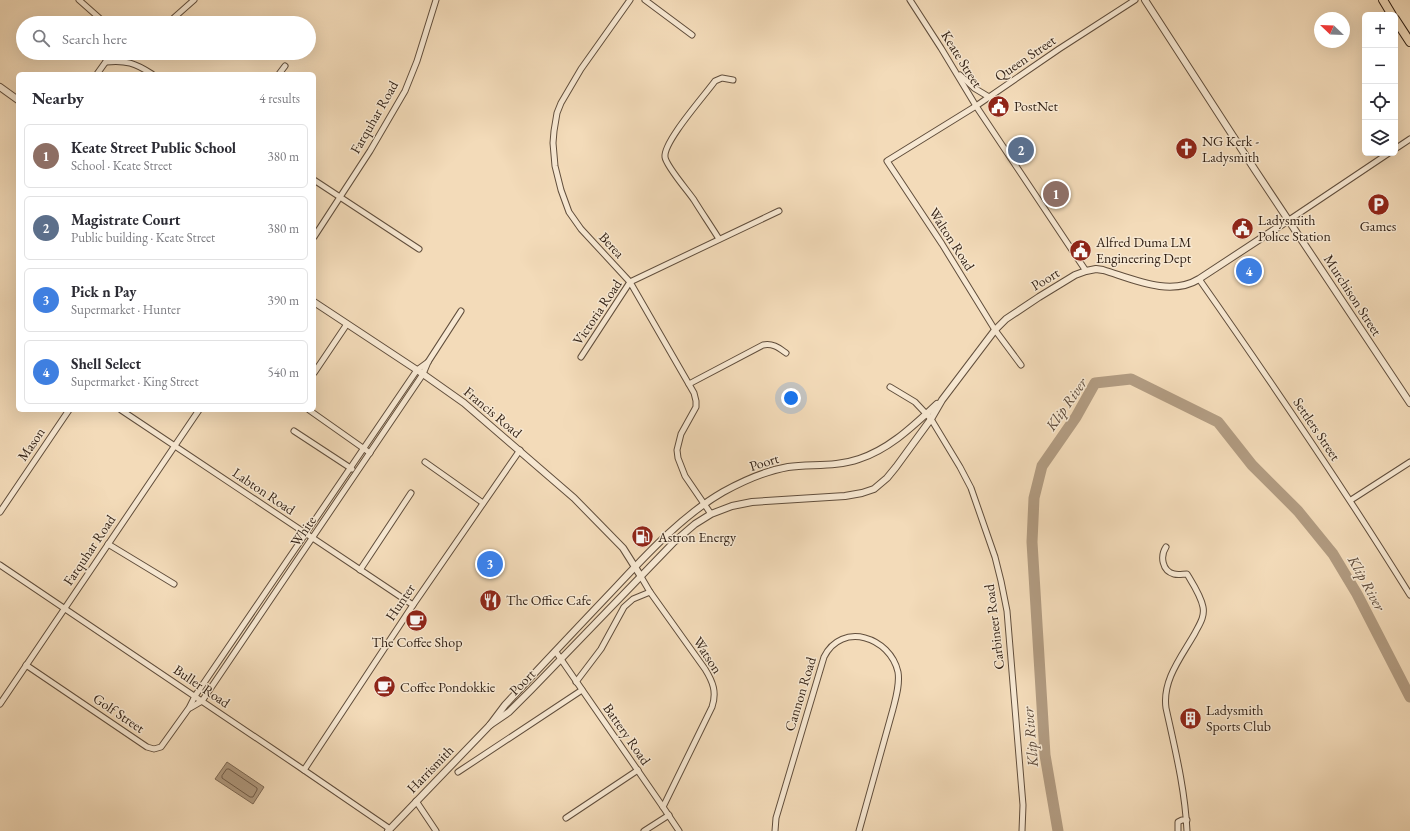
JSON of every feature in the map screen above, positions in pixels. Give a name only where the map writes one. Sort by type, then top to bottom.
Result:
[{"type":"highway","points":[[1382,0],[1390,12]]},
{"type":"highway","points":[[1398,24],[1410,42]]},
{"type":"street","points":[[79,0],[97,16]]},
{"type":"street","points":[[176,16],[194,0]]},
{"type":"street","name":"Farquhar Road","points":[[316,234],[340,198],[405,91],[417,61],[436,0]]},
{"type":"street","name":"Berea","points":[[630,0],[581,69],[557,113],[553,143],[558,180],[570,212],[581,229],[630,282],[695,397],[696,407],[681,434],[677,450],[678,458],[682,470],[711,514]]},
{"type":"street","points":[[645,0],[692,35]]},
{"type":"street","name":"Keate Street","points":[[910,0],[976,106],[1086,271]]},
{"type":"street","name":"Queen Street","points":[[887,161],[976,106],[1059,49],[1135,0]]},
{"type":"street","name":"Murchison Street","points":[[1145,0],[1255,170],[1410,403]]},
{"type":"street","points":[[98,72],[106,62],[119,61],[128,62],[139,66],[149,72]]},
{"type":"street","points":[[281,72],[285,66]]},
{"type":"street","points":[[955,71],[974,88],[989,97]]},
{"type":"street","points":[[719,239],[694,200],[668,164],[665,155],[667,148],[676,132],[716,81],[722,78],[733,80]]},
{"type":"street","points":[[0,87],[16,99]]},
{"type":"street","points":[[1398,147],[1410,139]]},
{"type":"street","points":[[1289,220],[1385,156]]},
{"type":"street","name":"Walton Road","points":[[887,161],[942,244],[995,330],[1022,366]]},
{"type":"street","points":[[316,181],[419,249]]},
{"type":"street","name":"Victoria Road","points":[[581,356],[630,282],[779,211]]},
{"type":"street","name":"Poort","points":[[490,725],[509,712],[674,542],[695,524],[711,514],[732,506],[752,502],[845,496],[868,492],[887,478],[931,419],[942,400],[995,330],[1011,315],[1038,297],[1075,275],[1096,269],[1150,284],[1166,287],[1183,286],[1199,280],[1289,220]]},
{"type":"street","name":"Settlers Street","points":[[1199,280],[1256,359],[1351,500],[1410,595]]},
{"type":"street","name":"Francis Road","points":[[316,303],[464,403],[574,498],[623,548],[636,566]]},
{"type":"street","points":[[428,362],[461,311]]},
{"type":"street","points":[[316,369],[347,324]]},
{"type":"street","points":[[689,384],[764,345],[774,345],[786,353]]},
{"type":"street","name":"White","points":[[195,696],[417,370],[428,362]]},
{"type":"street","name":"White","points":[[202,700],[423,374],[428,362]]},
{"type":"street","name":"Carbineer Road","points":[[890,387],[911,399],[926,413],[960,467],[971,488],[1002,581],[1007,611],[1023,805],[1022,831]]},
{"type":"street","name":"Poort","points":[[490,725],[505,705],[636,566],[677,526],[704,504],[744,481],[776,470],[802,466],[836,465],[868,456],[898,439],[942,400]]},
{"type":"street","name":"Mason","points":[[0,512],[68,412]]},
{"type":"street","name":"Labton Road","points":[[124,412],[413,605]]},
{"type":"street","name":"Farquhar Road","points":[[0,704],[198,412]]},
{"type":"street","points":[[312,412],[370,453]]},
{"type":"street","points":[[294,431],[357,472]]},
{"type":"street","name":"Hunter","points":[[304,770],[413,605],[520,450]]},
{"type":"street","points":[[424,462],[483,503]]},
{"type":"street","points":[[1351,500],[1410,462]]},
{"type":"street","points":[[360,570],[411,494]]},
{"type":"street","points":[[108,544],[174,584]]},
{"type":"street","points":[[1166,546],[1163,552],[1163,563],[1167,571],[1175,574],[1187,574],[1204,608],[1203,616],[1172,674],[1165,695],[1166,708],[1182,783],[1187,831]]},
{"type":"street","name":"Buller Road","points":[[0,565],[391,829]]},
{"type":"street","name":"Watson","points":[[636,566],[640,576],[650,592],[705,669],[712,681],[714,691],[712,706],[663,807]]},
{"type":"street","points":[[576,682],[601,649],[624,607],[633,599],[650,592]]},
{"type":"street","points":[[252,613],[258,617]]},
{"type":"street","name":"Cannon Road","points":[[775,831],[776,818],[824,657],[835,642],[846,637],[855,636],[866,638],[882,647],[896,666],[898,677],[897,692],[893,709],[859,831]]},
{"type":"street","name":"Battery Road","points":[[556,652],[679,831]]},
{"type":"street","name":"Golf Street","points":[[26,665],[152,749],[157,749],[163,745],[189,708],[195,696]]},
{"type":"street","points":[[458,772],[582,690]]},
{"type":"street","name":"Golf Street","points":[[189,708],[202,700]]},
{"type":"street","name":"Harrismith","points":[[391,829],[490,725]]},
{"type":"street","points":[[566,818],[638,770]]},
{"type":"street","points":[[416,801],[436,831]]},
{"type":"street","points":[[644,831],[669,815]]},
{"type":"street","points":[[1178,831],[1178,822],[1187,820]]},
{"type":"water","points":[[227,762],[264,787],[253,804],[215,779]]},
{"type":"waterway","name":"Klip River","points":[[1058,831],[1045,755],[1032,542],[1034,498],[1042,466],[1076,417],[1095,383],[1131,379],[1218,422],[1252,465],[1298,511],[1333,554],[1357,594],[1410,697]]},
{"type":"place","name":"PostNet","points":[[999,106]]},
{"type":"place","name":"NG Kerk - Ladysmith","points":[[1186,149]]},
{"type":"place","name":"Magistrate Court","points":[[1021,150]]},
{"type":"place","name":"Keate Street Public School","points":[[1056,194]]},
{"type":"place","name":"Games","points":[[1378,204]]},
{"type":"place","name":"Ladysmith Police Station","points":[[1242,228]]},
{"type":"place","name":"Alfred Duma LM Engineering Dept","points":[[1081,250]]},
{"type":"place","name":"Shell Select","points":[[1249,271]]},
{"type":"place","name":"Astron Energy","points":[[643,537]]},
{"type":"place","name":"Pick n Pay","points":[[490,564]]},
{"type":"place","name":"The Office Cafe","points":[[490,600]]},
{"type":"place","name":"The Coffee Shop","points":[[417,620]]},
{"type":"place","name":"Coffee Pondokkie","points":[[384,687]]},
{"type":"place","name":"Ladysmith Sports Club","points":[[1191,718]]}]
